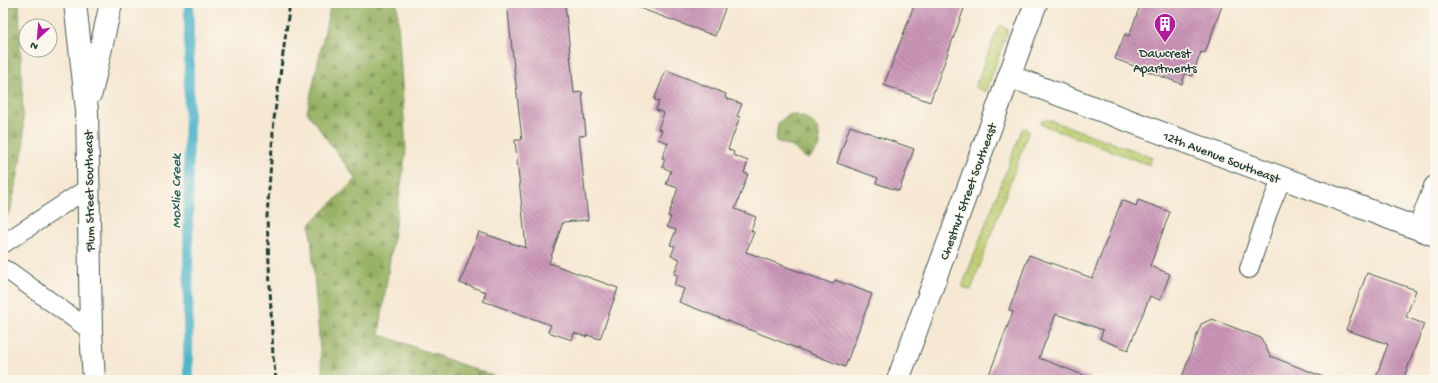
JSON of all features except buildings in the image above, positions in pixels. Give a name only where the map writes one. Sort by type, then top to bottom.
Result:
[{"type":"street","name":"Plum Street Southeast","points":[[75,3],[87,110],[91,331],[94,380]]},
{"type":"street","points":[[87,110],[111,3]]},
{"type":"street","name":"Chestnut Street Southeast","points":[[898,380],[1036,3]]},
{"type":"street","name":"12th Avenue Southeast","points":[[1009,76],[1427,232]]},
{"type":"street","points":[[1427,232],[1435,187]]},
{"type":"lane","points":[[1249,270],[1268,212],[1282,178]]},
{"type":"lane","points":[[3,244],[88,188]]},
{"type":"lane","points":[[3,269],[10,272],[91,331]]},
{"type":"green space","points":[[3,3],[19,3],[18,58],[21,58],[24,146],[10,213],[3,218]]},
{"type":"green space","points":[[331,3],[397,3],[406,151],[379,334],[504,380],[325,380],[321,362],[310,224],[356,179],[307,112]]},
{"type":"green space","points":[[999,25],[1008,29],[986,92],[975,87]]},
{"type":"green space","points":[[789,114],[808,119],[816,127],[820,138],[820,146],[809,159],[802,156],[794,148],[776,141],[778,123]]},
{"type":"green space","points":[[1042,120],[1050,120],[1152,157],[1149,165],[1040,124]]},
{"type":"green space","points":[[1027,128],[1029,131],[971,290],[962,287],[1022,129]]},
{"type":"waterway","name":"Moxlie Creek","points":[[188,380],[189,3]]},
{"type":"railway","points":[[276,380],[273,357],[267,217],[274,119],[290,3]]},
{"type":"place","name":"Dawcrest Apartments","points":[[1165,44]]}]
